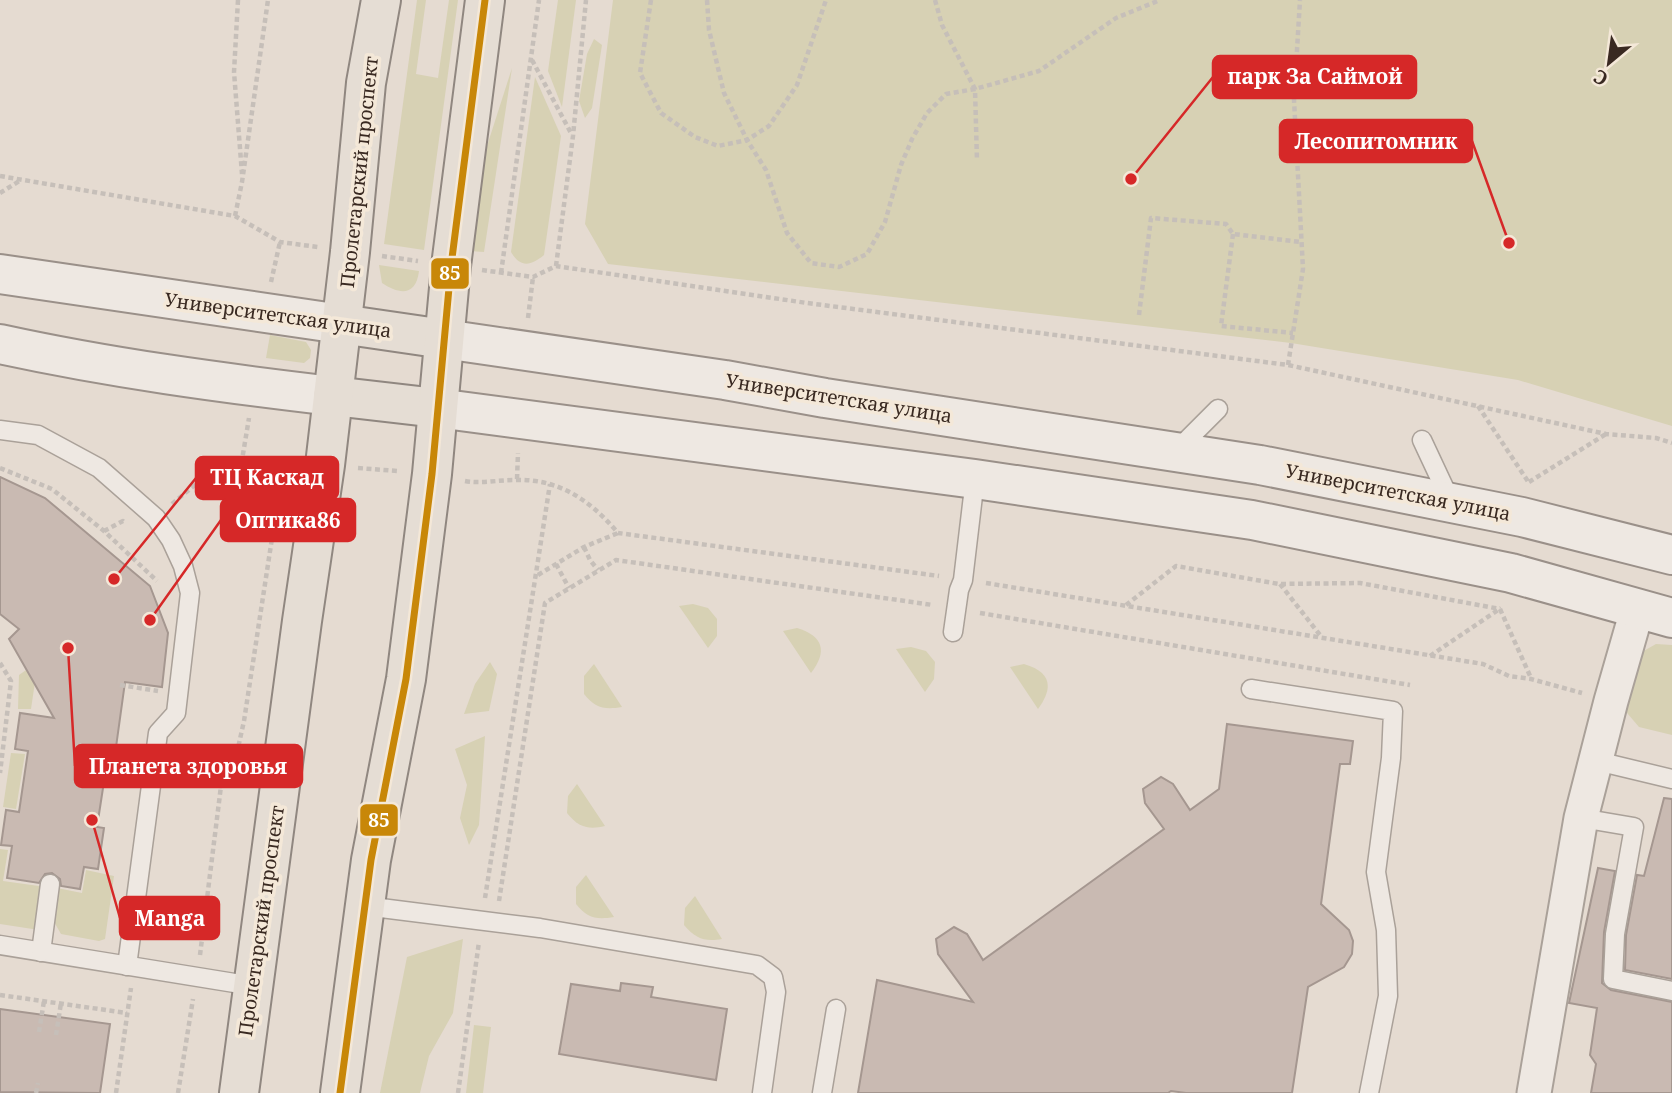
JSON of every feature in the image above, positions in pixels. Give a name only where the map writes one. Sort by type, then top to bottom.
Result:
[{"type":"main road","name":"Пролетарский проспект","points":[[239,1093],[333,396],[366,83],[380,0]]},
{"type":"main road","points":[[340,1093],[371,860],[406,680],[430,488],[451,266],[485,0]]},
{"type":"main road","name":"Университетская улица","points":[[0,275],[725,380],[1260,466],[1451,502],[1660,546]]},
{"type":"main road","points":[[0,345],[240,384],[975,479],[1252,520],[1511,573],[1655,613]]},
{"type":"street","points":[[1534,1093],[1564,969],[1581,818],[1611,701],[1655,613]]},
{"type":"lane","points":[[1174,452],[1218,409]]},
{"type":"lane","points":[[0,430],[38,435],[99,468],[156,518],[171,540],[183,566],[190,593],[176,713],[158,733],[131,966]]},
{"type":"lane","points":[[1422,440],[1451,502]]},
{"type":"lane","points":[[953,632],[963,580],[975,479]]},
{"type":"lane","points":[[1251,689],[1393,711],[1391,758],[1376,872],[1386,930],[1388,996],[1369,1093]]},
{"type":"lane","points":[[1597,761],[1672,779]]},
{"type":"lane","points":[[1581,818],[1634,827],[1615,934],[1613,979],[1672,991]]},
{"type":"lane","points":[[41,951],[50,884]]},
{"type":"lane","points":[[365,906],[482,920],[757,965],[773,977],[776,992],[762,1093]]},
{"type":"lane","points":[[0,945],[253,986]]},
{"type":"lane","points":[[822,1093],[836,1009]]},
{"type":"path","points":[[237,0],[234,72],[242,183]]},
{"type":"path","points":[[235,216],[268,0]]},
{"type":"path","points":[[501,273],[539,0]]},
{"type":"path","points":[[556,266],[573,136],[586,0]]},
{"type":"path","points":[[651,0],[640,74],[661,113],[695,137],[718,146],[747,140],[769,126],[797,85],[826,0]]},
{"type":"path","points":[[708,0],[709,30],[724,93],[747,140],[766,170],[787,233],[811,263],[839,267],[867,254],[884,222],[901,165],[927,113],[946,94],[975,89],[1039,71],[1116,18],[1160,0]]},
{"type":"path","points":[[935,0],[942,24],[975,89],[977,161]]},
{"type":"path","points":[[1288,365],[1303,269],[1294,100],[1300,0]]},
{"type":"path","points":[[532,59],[573,136]]},
{"type":"path","points":[[0,176],[235,216],[280,242],[533,278],[556,266],[807,303],[1288,365],[1606,434],[1656,438],[1672,443]]},
{"type":"path","points":[[0,193],[22,179]]},
{"type":"path","points":[[1139,315],[1151,218],[1226,224],[1233,234],[1221,326],[1293,333]]},
{"type":"path","points":[[1233,234],[1301,242]]},
{"type":"path","points":[[1478,405],[1529,482],[1606,434]]},
{"type":"path","points":[[240,472],[249,417]]},
{"type":"path","points":[[0,468],[52,489],[104,531],[157,581],[150,586]]},
{"type":"path","points":[[178,1093],[197,977],[221,786],[230,784],[244,721],[282,473],[258,477],[240,472],[216,473],[202,479],[179,498]]},
{"type":"path","points":[[458,1093],[482,920],[550,484]]},
{"type":"path","points":[[104,531],[123,521],[131,529]]},
{"type":"path","points":[[537,576],[584,547],[618,533]]},
{"type":"path","points":[[584,547],[598,570]]},
{"type":"path","points":[[498,906],[545,603],[616,559],[956,609],[1410,685]]},
{"type":"path","points":[[556,564],[570,588]]},
{"type":"path","points":[[1126,605],[1177,566],[1279,584],[1360,583],[1500,609]]},
{"type":"path","points":[[1279,584],[1321,636]]},
{"type":"path","points":[[1429,657],[1500,609]]},
{"type":"path","points":[[1500,609],[1531,679]]},
{"type":"path","points":[[0,663],[11,681],[0,773]]},
{"type":"path","points":[[120,685],[165,692]]},
{"type":"path","points":[[116,1093],[131,966]]},
{"type":"path","points":[[0,995],[127,1013]]},
{"type":"path","points":[[39,1032],[44,1001]]},
{"type":"path","points":[[56,1035],[61,1003]]},
{"type":"path","points":[[36,1093],[38,1083]]},
{"type":"shaded area","points":[[417,0],[426,0],[416,74],[438,78],[449,0],[458,0],[424,250],[384,244]]},
{"type":"shaded area","points":[[558,0],[576,0],[562,107],[548,71]]},
{"type":"shaded area","points":[[613,0],[1672,0],[1672,426],[1518,380],[1291,343],[608,264],[585,224]]},
{"type":"shaded area","points":[[594,39],[602,45],[592,108],[585,118],[579,101],[587,54]]},
{"type":"shaded area","points":[[512,68],[484,252],[469,251],[487,146]]},
{"type":"shaded area","points":[[535,77],[561,136],[544,255],[526,264],[518,261],[511,252]]},
{"type":"shaded area","points":[[379,265],[419,271],[417,279],[411,289],[395,290],[382,283]]},
{"type":"shaded area","points":[[270,335],[306,342],[311,350],[310,358],[304,363],[266,358]]},
{"type":"shaded area","points":[[693,604],[708,608],[717,619],[717,636],[708,648],[679,606]]},
{"type":"shaded area","points":[[797,628],[813,635],[820,645],[820,658],[811,673],[783,631]]},
{"type":"shaded area","points":[[1656,644],[1672,645],[1672,735],[1639,727],[1622,707],[1640,653]]},
{"type":"shaded area","points":[[911,647],[926,651],[935,662],[934,679],[925,692],[896,649]]},
{"type":"shaded area","points":[[490,662],[497,674],[489,711],[464,714],[475,684]]},
{"type":"shaded area","points":[[594,664],[622,707],[600,707],[584,694],[584,676]]},
{"type":"shaded area","points":[[1024,664],[1040,671],[1047,681],[1046,694],[1038,709],[1010,667]]},
{"type":"shaded area","points":[[32,666],[35,682],[31,709],[18,709],[19,675]]},
{"type":"shaded area","points":[[485,736],[479,825],[469,845],[460,818],[467,785],[455,749]]},
{"type":"shaded area","points":[[11,753],[25,754],[16,809],[3,807]]},
{"type":"shaded area","points":[[577,784],[605,826],[584,826],[575,822],[567,813],[568,796]]},
{"type":"shaded area","points":[[0,849],[8,850],[3,881],[46,887],[39,930],[0,924]]},
{"type":"shaded area","points":[[86,870],[114,876],[105,939],[99,941],[61,934],[53,920],[57,888],[82,893]]},
{"type":"shaded area","points":[[586,875],[614,917],[592,917],[576,904],[576,887]]},
{"type":"shaded area","points":[[695,896],[722,939],[701,938],[684,925],[685,908]]},
{"type":"shaded area","points":[[463,939],[453,1013],[429,1056],[420,1093],[380,1093],[407,957]]},
{"type":"shaded area","points":[[474,1025],[491,1027],[483,1093],[466,1093]]},
{"type":"building","points":[[0,477],[45,498],[150,586],[168,633],[162,687],[125,682],[112,776],[105,775],[97,827],[104,828],[98,869],[84,867],[80,889],[61,886],[60,879],[52,873],[45,874],[39,883],[7,878],[12,846],[1,845],[6,810],[19,812],[28,751],[15,749],[20,713],[54,718],[9,639],[19,629],[0,614]]},
{"type":"building","points":[[1227,724],[1353,741],[1350,764],[1340,764],[1321,904],[1349,930],[1353,941],[1352,954],[1344,967],[1308,987],[1292,1093],[858,1093],[877,980],[973,1002],[938,954],[936,939],[954,927],[967,934],[983,960],[1164,829],[1145,803],[1143,789],[1161,777],[1173,784],[1190,810],[1219,789]]},
{"type":"building","points":[[1664,798],[1672,799],[1672,979],[1625,970],[1626,935],[1637,875],[1644,876]]},
{"type":"building","points":[[1598,868],[1615,871],[1604,932],[1602,983],[1611,990],[1672,1002],[1672,1093],[1591,1093],[1596,1064],[1590,1055],[1597,1008],[1569,1003]]},
{"type":"building","points":[[621,983],[653,987],[651,997],[727,1009],[716,1080],[559,1054],[571,984],[620,991]]},
{"type":"building","points":[[0,1009],[110,1024],[100,1093],[0,1092]]},
{"type":"transit line","name":"85","points":[[340,1093],[371,860],[406,679],[432,474],[451,266],[485,0]]},
{"type":"place","name":"парк За Саймой","points":[[1131,179]]},
{"type":"place","name":"Лесопитомник","points":[[1509,243]]},
{"type":"place","name":"ТЦ Каскад","points":[[114,579]]},
{"type":"place","name":"Оптика86","points":[[150,620]]},
{"type":"place","name":"Планета здоровья","points":[[68,648]]},
{"type":"place","name":"Manga","points":[[92,820]]}]
